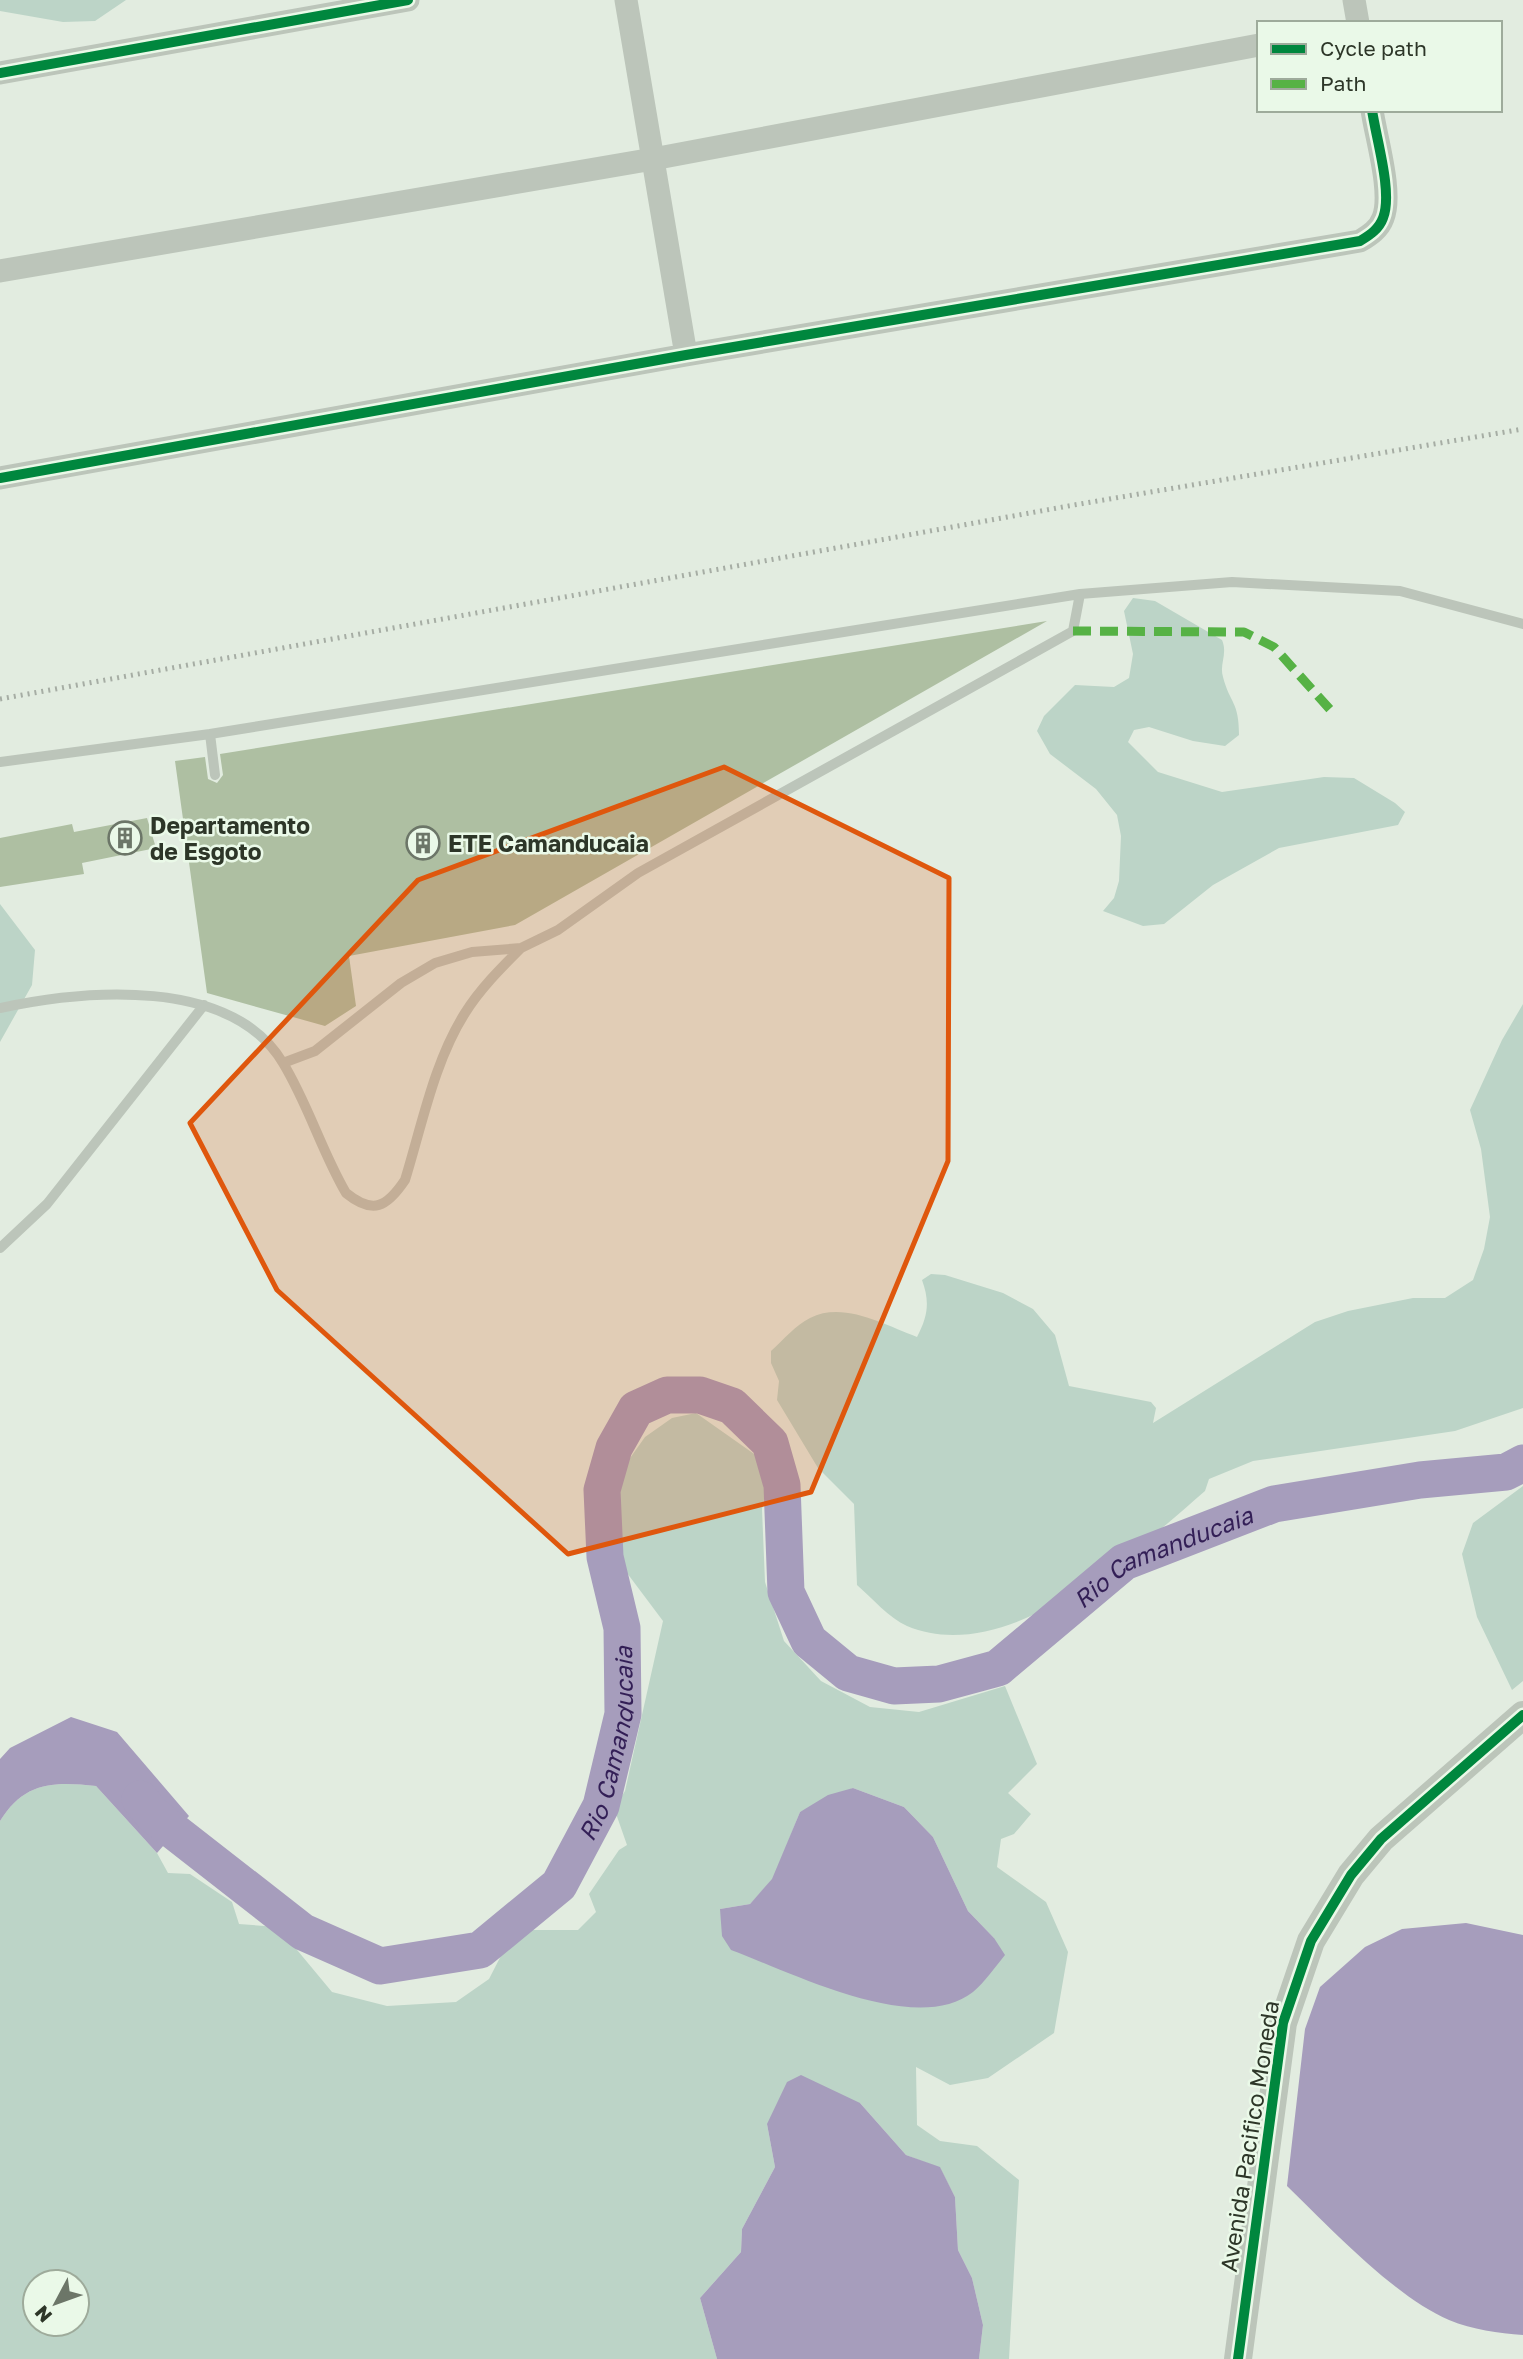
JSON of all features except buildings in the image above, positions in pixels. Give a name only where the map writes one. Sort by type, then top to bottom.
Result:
[{"type":"street","points":[[0,73],[408,0]]},
{"type":"street","points":[[626,0],[686,355]]},
{"type":"street","points":[[1354,0],[1358,21]]},
{"type":"street","points":[[0,271],[653,159],[1257,45]]},
{"type":"street","points":[[0,478],[686,355],[1360,241],[1375,232],[1383,218],[1386,197],[1372,112]]},
{"type":"street","name":"Avenida Pacifico Moneda","points":[[1238,2359],[1283,2023],[1311,1941],[1344,1886],[1381,1839],[1523,1715]]},
{"type":"lane","points":[[0,762],[210,734],[1080,594],[1232,582],[1401,591],[1523,624]]},
{"type":"lane","points":[[0,1008],[50,998],[126,994],[204,1005],[245,1024],[263,1037],[283,1063],[346,1193],[361,1206],[378,1206],[394,1196],[405,1180],[443,1058],[464,1014],[490,979],[521,948],[587,911],[638,873],[1073,631],[1080,594]]},
{"type":"lane","points":[[210,734],[215,775]]},
{"type":"lane","points":[[283,1063],[315,1051],[401,983],[435,963],[472,951],[521,948]]},
{"type":"lane","points":[[0,1248],[47,1204],[204,1005]]},
{"type":"highlighted area","points":[[724,767],[949,878],[948,1161],[811,1492],[568,1554],[277,1290],[190,1123],[418,880]]},
{"type":"green space","points":[[0,0],[126,0],[95,21],[63,22],[0,11]]},
{"type":"green space","points":[[1133,598],[1155,601],[1222,640],[1223,677],[1237,715],[1239,735],[1225,746],[1193,741],[1149,727],[1134,730],[1128,742],[1158,772],[1222,792],[1324,777],[1354,778],[1405,812],[1398,825],[1279,848],[1213,885],[1164,924],[1143,926],[1103,911],[1114,898],[1119,881],[1121,836],[1117,815],[1096,789],[1050,754],[1037,731],[1044,716],[1075,685],[1114,687],[1129,678],[1133,654],[1124,611]]},
{"type":"green space","points":[[0,904],[35,950],[32,985],[0,1042]]},
{"type":"green space","points":[[1523,1004],[1523,1408],[1455,1431],[1253,1461],[1209,1479],[1205,1491],[1106,1572],[1027,1618],[986,1631],[946,1635],[907,1626],[887,1613],[857,1585],[854,1504],[818,1468],[777,1400],[779,1381],[771,1363],[771,1351],[795,1329],[810,1318],[836,1312],[878,1321],[917,1337],[927,1309],[922,1280],[931,1274],[945,1275],[1003,1293],[1033,1309],[1055,1335],[1069,1386],[1151,1402],[1156,1408],[1153,1423],[1315,1322],[1348,1311],[1413,1298],[1445,1298],[1473,1280],[1484,1249],[1490,1217],[1481,1149],[1470,1110],[1502,1040]]},
{"type":"green space","points":[[696,1413],[757,1456],[768,1481],[762,1509],[765,1582],[784,1641],[821,1681],[870,1707],[919,1712],[1005,1686],[1037,1764],[1008,1793],[1031,1814],[1014,1834],[1001,1839],[997,1867],[1046,1902],[1068,1952],[1054,2033],[988,2078],[950,2085],[916,2067],[917,2125],[940,2141],[977,2146],[1019,2180],[1009,2359],[979,2359],[983,2325],[972,2278],[958,2250],[955,2197],[940,2168],[906,2155],[860,2103],[767,2124],[775,2167],[742,2229],[741,2252],[700,2298],[717,2359],[0,2359],[0,1821],[9,1808],[19,1798],[41,1787],[66,1784],[96,1786],[157,1853],[168,1873],[190,1874],[232,1902],[239,1924],[278,1927],[332,1992],[387,2006],[456,2002],[489,1979],[507,1944],[524,1930],[578,1930],[596,1912],[589,1894],[619,1850],[627,1845],[614,1808],[625,1791],[663,1621],[612,1553],[611,1519],[618,1475],[645,1437],[672,1418]],"holes":[[[853,1788],[904,1807],[933,1837],[968,1911],[994,1938],[720,1909],[750,1904],[773,1879],[800,1812]]]},
{"type":"green space","points":[[1523,1486],[1523,1681],[1512,1690],[1477,1617],[1462,1554],[1473,1523]]},
{"type":"shaded area","points":[[71,1717],[117,1732],[189,1816],[157,1853],[96,1786],[66,1784],[30,1791],[9,1808],[0,1821],[0,1759],[10,1748]]},
{"type":"shaded area","points":[[853,1788],[904,1807],[933,1837],[968,1911],[994,1938],[1005,1955],[973,1992],[949,2004],[920,2008],[887,2004],[819,1985],[731,1950],[722,1936],[720,1909],[750,1904],[772,1879],[800,1812],[828,1795]]},
{"type":"shaded area","points":[[1466,1923],[1523,1935],[1523,2335],[1467,2326],[1428,2309],[1364,2260],[1287,2186],[1305,2029],[1320,1987],[1365,1947],[1402,1929]]},
{"type":"shaded area","points":[[801,2075],[860,2103],[906,2155],[940,2167],[955,2197],[958,2250],[972,2278],[983,2325],[979,2359],[717,2359],[700,2298],[741,2252],[742,2229],[775,2167],[767,2124],[787,2082]]},
{"type":"waterway","name":"Rio Camanducaia","points":[[140,1799],[153,1815],[303,1932],[380,1966],[480,1950],[559,1885],[601,1806],[623,1714],[622,1628],[605,1557],[602,1490],[614,1448],[636,1409],[667,1395],[700,1395],[732,1406],[770,1443],[782,1485],[786,1592],[809,1641],[848,1673],[894,1686],[939,1684],[998,1668],[1124,1562],[1274,1504],[1420,1480],[1506,1472],[1523,1463]]},
{"type":"railway","points":[[0,699],[1074,505],[1523,429]]},
{"type":"marked path","points":[[1073,631],[1244,632],[1274,647],[1335,715]]},
{"type":"cycle path","points":[[0,73],[408,0]]},
{"type":"cycle path","points":[[0,478],[686,355],[1360,241],[1379,225],[1386,207],[1383,165],[1372,112]]},
{"type":"cycle path","points":[[1238,2359],[1283,2023],[1311,1941],[1351,1875],[1381,1839],[1523,1715]]},
{"type":"place","name":"Departamento de Esgoto","points":[[125,838]]},
{"type":"place","name":"ETE Camanducaia","points":[[423,843]]}]
